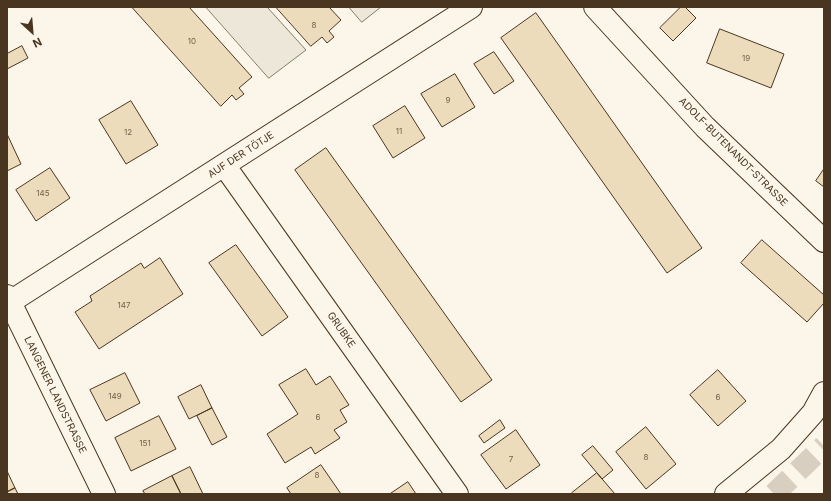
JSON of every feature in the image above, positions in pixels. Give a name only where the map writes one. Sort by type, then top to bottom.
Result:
[{"type":"street","name":"AUF DER TÖTJE","points":[[9,299],[224,165],[471,7]]},
{"type":"street","name":"ADOLF-BUTENANDT-STRASSE","points":[[595,7],[705,127],[824,241]]},
{"type":"street","name":"GRUBKE","points":[[224,165],[458,494]]},
{"type":"street","name":"LANGENER LANDSTRASSE","points":[[9,299],[104,494]]},
{"type":"street","points":[[726,494],[781,449],[813,413],[824,393]]},
{"type":"shaded area","points":[[206,7],[267,7],[306,50],[269,78]]},
{"type":"shaded area","points":[[349,7],[381,7],[362,22]]},
{"type":"building","points":[[132,7],[189,7],[252,77],[239,88],[244,94],[236,100],[232,95],[221,106]]},
{"type":"building","points":[[276,7],[329,7],[341,20],[329,31],[334,37],[327,43],[322,37],[311,46]]},
{"type":"building","points":[[681,7],[685,7],[696,18],[673,41],[660,28]]},
{"type":"building","points":[[536,13],[702,248],[667,273],[501,38]]},
{"type":"building","points":[[720,29],[784,54],[771,88],[707,63]]},
{"type":"building","points":[[22,46],[28,58],[7,69],[7,54]]},
{"type":"building","points":[[494,52],[514,81],[494,94],[474,64]]},
{"type":"building","points":[[455,74],[475,107],[442,127],[421,94]]},
{"type":"building","points":[[131,101],[158,145],[126,164],[99,120]]},
{"type":"building","points":[[405,106],[425,138],[393,158],[373,126]]},
{"type":"building","points":[[7,134],[21,164],[7,171]]},
{"type":"building","points":[[326,148],[492,380],[461,402],[295,170]]},
{"type":"building","points":[[50,168],[70,198],[36,221],[16,190]]},
{"type":"building","points":[[824,169],[824,187],[816,181]]},
{"type":"building","points":[[762,240],[824,295],[824,303],[807,322],[741,263]]},
{"type":"building","points":[[236,245],[288,317],[262,336],[209,263]]},
{"type":"building","points":[[160,258],[183,294],[99,349],[75,312],[92,301],[90,296],[141,263],[144,268]]},
{"type":"building","points":[[306,369],[316,385],[330,376],[349,405],[340,410],[347,422],[334,430],[340,438],[315,454],[311,447],[285,463],[267,434],[298,414],[279,385]]},
{"type":"building","points":[[718,370],[746,401],[718,426],[690,395]]},
{"type":"building","points":[[125,373],[140,403],[106,421],[90,390]]},
{"type":"building","points":[[201,385],[212,408],[189,419],[178,397]]},
{"type":"building","points":[[212,408],[227,437],[212,445],[197,416]]},
{"type":"building","points":[[159,416],[176,449],[131,471],[115,438]]},
{"type":"building","points":[[500,420],[505,428],[484,443],[479,436]]},
{"type":"building","points":[[646,427],[676,464],[646,489],[616,452]]},
{"type":"building","points":[[516,430],[540,465],[506,489],[481,455]]},
{"type":"building","points":[[593,446],[613,470],[602,479],[582,455]]},
{"type":"building","points":[[321,465],[341,494],[291,494],[287,488]]},
{"type":"building","points":[[190,467],[203,494],[181,494],[172,476]]},
{"type":"building","points":[[7,471],[15,488],[7,492]]},
{"type":"building","points":[[597,473],[615,494],[572,493]]},
{"type":"building","points":[[172,476],[181,494],[145,494],[143,491]]},
{"type":"building","points":[[408,482],[416,494],[390,494]]},
{"type":"building","points":[[15,488],[18,494],[7,494],[7,492]]},
{"type":"tunnel","points":[[774,494],[824,446]]}]
